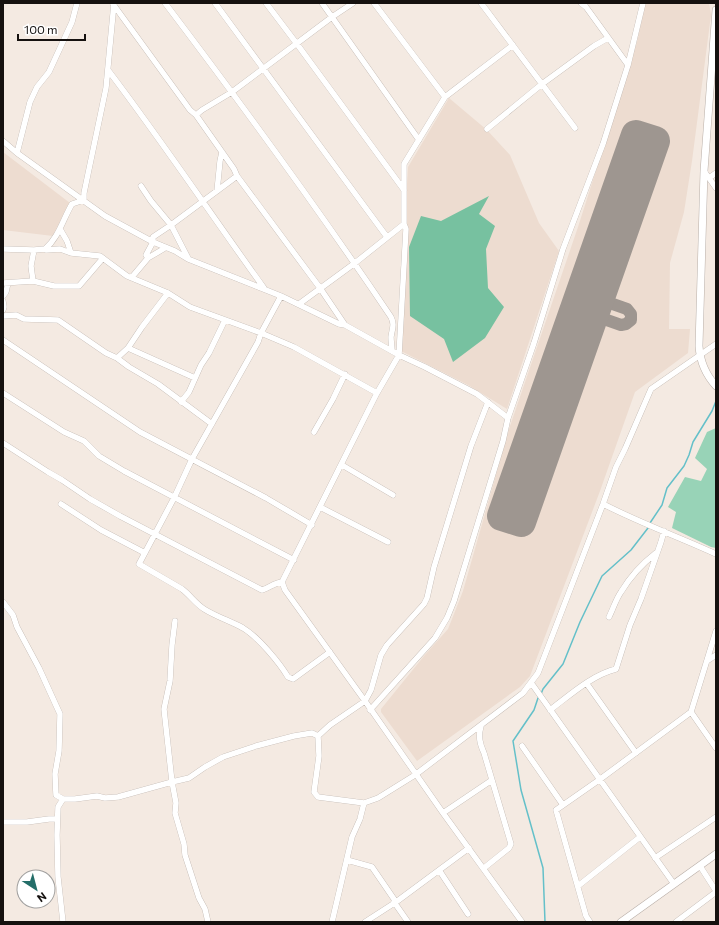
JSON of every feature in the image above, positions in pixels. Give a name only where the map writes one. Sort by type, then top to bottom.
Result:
[{"type":"street","points":[[17,153],[30,102],[37,87],[49,72],[72,22],[77,3]]},
{"type":"street","points":[[165,3],[232,92],[355,263],[393,321],[394,327],[391,337],[392,351]]},
{"type":"street","points":[[215,3],[387,237]]},
{"type":"street","points":[[266,3],[404,190]]},
{"type":"street","points":[[322,3],[418,140]]},
{"type":"street","points":[[196,115],[232,92],[353,3]]},
{"type":"street","points":[[374,3],[444,97]]},
{"type":"street","points":[[481,3],[575,128]]},
{"type":"street","points":[[581,3],[586,7],[628,65]]},
{"type":"street","points":[[370,710],[435,638],[447,618],[462,579],[503,441],[508,418],[534,343],[563,249],[599,154],[628,65],[643,3]]},
{"type":"street","points":[[84,200],[84,193],[106,88],[114,4]]},
{"type":"street","points":[[114,4],[190,110],[196,115],[234,169],[236,176],[320,288],[345,325]]},
{"type":"street","points":[[716,10],[704,170],[699,346],[700,356],[706,372],[716,386]]},
{"type":"street","points":[[487,129],[542,84],[594,46],[608,38]]},
{"type":"street","points":[[513,44],[444,97],[404,164],[404,224],[406,229],[398,355],[377,393],[312,525],[282,582],[285,590],[522,922]]},
{"type":"street","points":[[108,70],[264,289]]},
{"type":"street","points":[[3,141],[17,153],[105,216],[188,259],[281,296],[339,324],[345,325],[398,355],[426,367],[477,394],[508,418]]},
{"type":"street","points":[[217,191],[222,152]]},
{"type":"street","points":[[704,170],[716,188]]},
{"type":"street","points":[[709,178],[716,173]]},
{"type":"street","points":[[148,258],[146,255],[153,242],[153,236],[171,225],[236,176]]},
{"type":"street","points":[[141,186],[151,201],[171,225],[188,259]]},
{"type":"street","points":[[45,249],[57,235],[65,215],[72,204],[84,200]]},
{"type":"street","points":[[298,304],[355,263],[404,224]]},
{"type":"street","points":[[60,229],[67,241],[71,254]]},
{"type":"street","points":[[132,277],[148,258],[165,248]]},
{"type":"street","points":[[3,249],[60,249],[71,254],[100,256],[127,276],[168,293],[190,306],[261,332],[294,347],[377,393]]},
{"type":"street","points":[[34,250],[31,266],[34,281]]},
{"type":"street","points":[[3,296],[6,292],[6,283],[34,281],[54,286],[79,286],[103,258]]},
{"type":"street","points":[[117,358],[128,348],[168,293]]},
{"type":"street","points":[[281,296],[261,332],[258,342],[192,459],[174,498],[139,564],[182,589],[193,601],[204,609],[244,629],[258,639],[281,666],[288,677],[293,679],[330,652]]},
{"type":"street","points":[[3,301],[3,310]]},
{"type":"street","points":[[3,316],[16,315],[24,319],[58,320],[106,353],[117,358],[163,388],[212,424]]},
{"type":"street","points":[[181,402],[189,392],[225,320]]},
{"type":"street","points":[[3,340],[140,432],[312,525]]},
{"type":"street","points":[[318,736],[319,756],[314,792],[318,797],[364,803],[378,798],[415,774],[523,693],[532,684],[538,673],[616,467],[651,389],[716,344]]},
{"type":"street","points":[[128,348],[195,378]]},
{"type":"street","points":[[314,432],[333,399],[345,374]]},
{"type":"street","points":[[3,393],[64,432],[84,441],[100,456],[124,471],[294,560]]},
{"type":"street","points":[[318,736],[330,725],[365,701],[371,690],[381,655],[387,645],[424,604],[471,446],[488,402]]},
{"type":"street","points":[[3,443],[90,499],[262,590],[275,582],[282,582]]},
{"type":"street","points":[[342,465],[393,495]]},
{"type":"street","points":[[61,504],[101,530],[145,553]]},
{"type":"street","points":[[603,504],[631,518],[716,554]]},
{"type":"street","points":[[320,508],[388,542]]},
{"type":"street","points":[[550,710],[607,671],[616,669],[664,531]]},
{"type":"street","points":[[609,617],[621,592],[633,575],[649,558],[656,553]]},
{"type":"street","points":[[3,602],[13,615],[17,628],[39,668],[60,714],[59,751],[55,774],[56,795],[63,799],[96,796],[105,798],[118,797],[189,778],[205,767],[224,757],[256,746],[312,733],[318,736]]},
{"type":"street","points":[[175,621],[170,681],[164,708],[172,782],[176,802],[175,813],[184,844],[185,855],[208,922]]},
{"type":"street","points":[[590,922],[586,916],[556,810],[600,780],[691,712],[708,661],[716,630]]},
{"type":"street","points":[[708,661],[716,655]]},
{"type":"street","points":[[532,684],[674,884]]},
{"type":"street","points":[[587,684],[636,753]]},
{"type":"street","points":[[691,712],[716,748]]},
{"type":"street","points":[[481,726],[479,733],[480,743],[511,844],[509,848],[484,868]]},
{"type":"street","points":[[522,746],[563,805]]},
{"type":"street","points":[[443,813],[492,780]]},
{"type":"street","points":[[63,799],[58,807],[57,820],[58,870],[63,922]]},
{"type":"street","points":[[332,922],[352,837],[360,819],[364,803]]},
{"type":"street","points":[[655,858],[716,817]]},
{"type":"street","points":[[3,822],[27,822],[49,819],[57,820]]},
{"type":"street","points":[[578,886],[640,837]]},
{"type":"street","points":[[365,922],[469,848]]},
{"type":"street","points":[[621,922],[716,854]]},
{"type":"street","points":[[347,860],[372,867],[408,922]]},
{"type":"street","points":[[676,922],[716,892],[700,866]]},
{"type":"street","points":[[439,870],[468,914]]},
{"type":"shaded area","points":[[645,3],[709,3],[711,15],[684,212],[670,263],[669,329],[690,329],[688,353],[635,392],[600,491],[530,676],[520,687],[417,761],[381,712],[381,709],[448,629],[463,591],[509,429],[578,227],[637,42]]},
{"type":"shaded area","points":[[449,98],[487,130],[510,155],[539,223],[559,251],[507,409],[468,385],[397,349],[408,167]]},
{"type":"shaded area","points":[[3,152],[70,203],[53,236],[3,230]]},
{"type":"green space","points":[[489,196],[479,214],[495,226],[486,249],[488,288],[504,307],[485,338],[453,362],[444,339],[410,316],[409,247],[421,216],[441,221]]},
{"type":"green space","points":[[716,428],[716,548],[672,528],[676,512],[668,507],[685,477],[701,481],[707,469],[695,458],[707,432]]},
{"type":"waterway","points":[[650,523],[662,505],[667,488],[684,466],[693,442],[712,411],[716,401]]},
{"type":"waterway","points":[[541,694],[543,689],[563,664],[580,622],[602,576],[631,550],[648,528]]},
{"type":"waterway","points":[[538,698],[534,710],[513,741],[521,790],[543,868],[545,922]]},
{"type":"taxiway","points":[[584,312],[621,325],[626,324],[631,320],[631,314],[627,309],[590,296]]},
{"type":"runway","points":[[636,135],[655,141],[521,522],[502,516],[636,135]]}]
